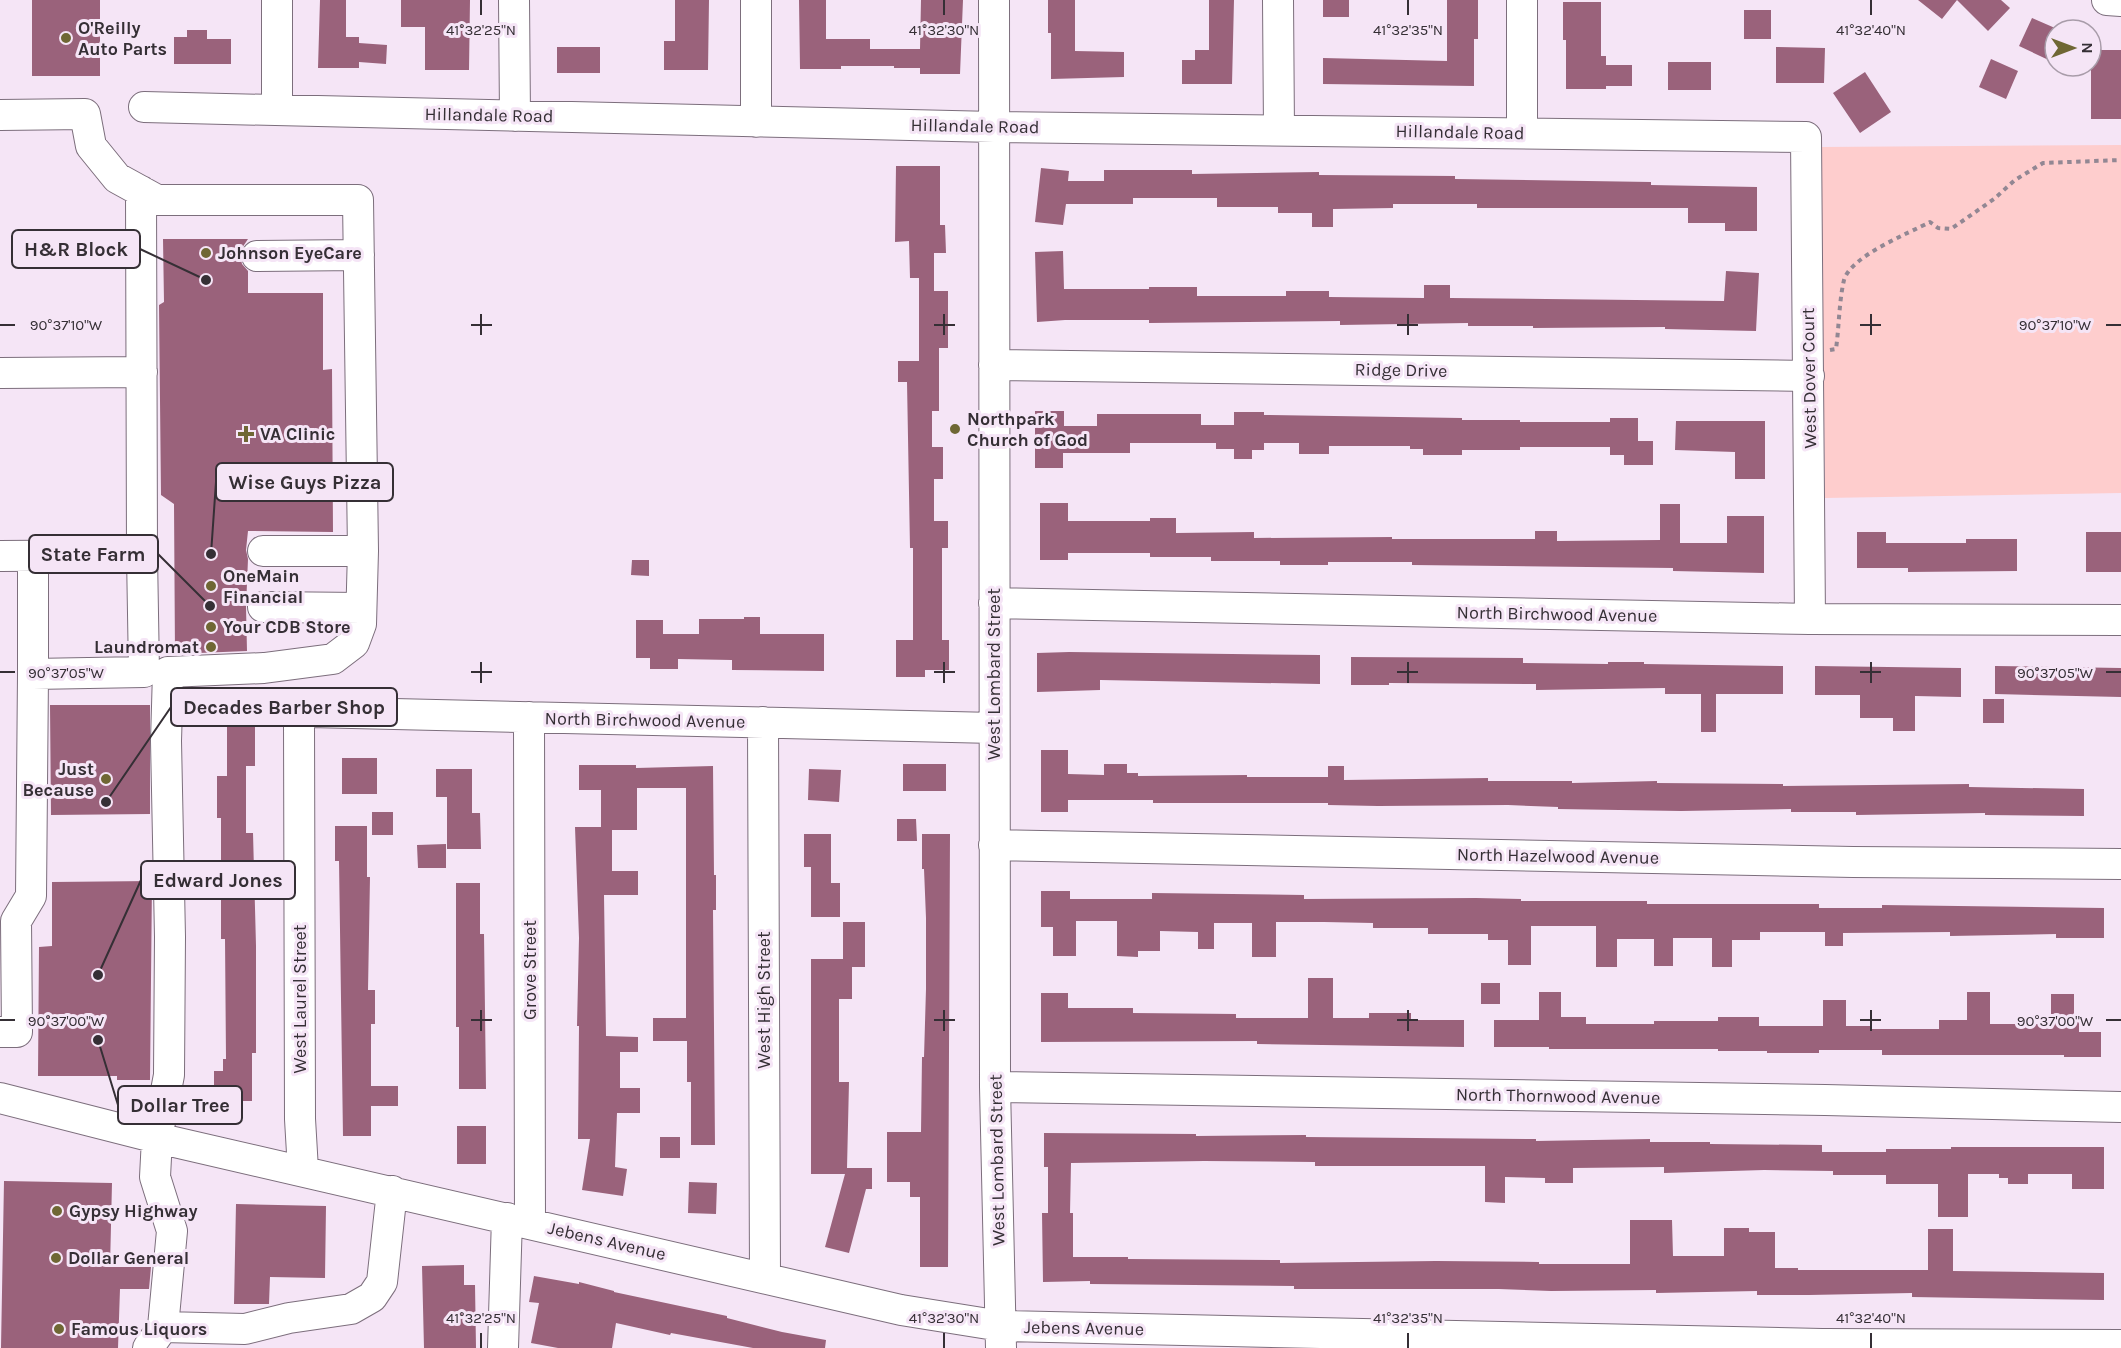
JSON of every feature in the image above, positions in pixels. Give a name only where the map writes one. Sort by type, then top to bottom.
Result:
[{"type":"street","points":[[277,0],[277,110]]},
{"type":"street","points":[[514,0],[515,116]]},
{"type":"street","points":[[756,0],[756,122]]},
{"type":"street","name":"West Lombard Street","points":[[994,0],[995,1087],[1001,1337]]},
{"type":"street","points":[[1278,0],[1279,130]]},
{"type":"street","points":[[1522,0],[1522,133]]},
{"type":"street","points":[[2107,0],[2121,1]]},
{"type":"street","name":"Hillandale Road","points":[[144,107],[994,127],[1806,137]]},
{"type":"street","points":[[0,115],[85,114],[91,146],[117,178],[157,200],[358,200],[363,551],[361,624],[354,643],[333,659],[264,668],[33,674]]},
{"type":"street","name":"West Dover Court","points":[[1806,137],[1810,619]]},
{"type":"street","points":[[141,191],[142,555],[166,741],[170,937],[169,1075],[157,1138],[155,1177],[172,1231],[156,1337],[245,1329],[289,1318],[351,1309],[372,1297],[382,1282],[392,1191]]},
{"type":"street","points":[[257,256],[359,255]]},
{"type":"street","name":"Ridge Drive","points":[[994,365],[1809,365]]},
{"type":"street","points":[[0,373],[142,372]]},
{"type":"street","points":[[263,551],[363,551]]},
{"type":"street","points":[[0,556],[142,555]]},
{"type":"street","points":[[0,1032],[17,1032],[16,921],[31,896],[33,556]]},
{"type":"street","name":"North Birchwood Avenue","points":[[994,603],[1810,619],[2121,621]]},
{"type":"street","points":[[263,607],[361,608]]},
{"type":"street","name":"North Birchwood Avenue","points":[[299,719],[310,712],[994,728]]},
{"type":"street","name":"Grove Street","points":[[503,1348],[519,1221],[529,717]]},
{"type":"street","name":"West Laurel Street","points":[[299,719],[300,1119],[303,1170]]},
{"type":"street","name":"West High Street","points":[[763,723],[765,1278]]},
{"type":"street","name":"North Hazelwood Avenue","points":[[994,845],[1852,862],[2121,864]]},
{"type":"street","name":"North Thornwood Avenue","points":[[995,1087],[2121,1107]]},
{"type":"street","name":"Jebens Avenue","points":[[0,1098],[157,1138],[901,1310],[1001,1337],[1831,1346],[2121,1346]]},
{"type":"path","points":[[1809,365],[1836,349],[1844,280],[1851,266],[1862,258],[1930,222],[1938,228],[1951,229],[1994,199],[2015,180],[2043,163],[2121,160]]},
{"type":"shaded area","points":[[2121,145],[2121,493],[1825,498],[1821,147]]},
{"type":"building","name":"O'Reilly Auto Parts","points":[[32,0],[100,0],[100,76],[32,76]]},
{"type":"building","points":[[320,0],[346,0],[346,37],[359,37],[359,43],[387,45],[386,64],[359,62],[359,68],[318,68]]},
{"type":"building","points":[[401,0],[470,0],[469,70],[425,70],[425,27],[401,27]]},
{"type":"building","points":[[675,0],[709,0],[708,70],[664,70],[664,41],[675,41]]},
{"type":"building","points":[[799,0],[826,0],[826,39],[870,39],[870,49],[920,49],[921,0],[963,0],[960,74],[920,74],[920,68],[894,68],[894,66],[800,69]]},
{"type":"building","points":[[1048,0],[1075,0],[1075,51],[1124,52],[1124,77],[1051,79]]},
{"type":"building","points":[[1209,0],[1234,0],[1232,84],[1182,84],[1182,60],[1195,60],[1195,50],[1209,50]]},
{"type":"building","points":[[1323,0],[1349,0],[1349,17],[1323,17]]},
{"type":"building","points":[[1447,0],[1478,0],[1478,39],[1474,39],[1474,86],[1323,84],[1323,58],[1447,61]]},
{"type":"building","points":[[1918,0],[1957,0],[1942,19]]},
{"type":"building","points":[[1957,0],[2001,0],[2010,8],[1988,31]]},
{"type":"building","points":[[1563,2],[1601,2],[1601,56],[1606,56],[1606,65],[1632,65],[1632,86],[1606,86],[1606,89],[1566,89]]},
{"type":"building","points":[[1744,10],[1771,10],[1771,39],[1744,39]]},
{"type":"building","points":[[2032,18],[2043,23],[2043,57],[2019,46]]},
{"type":"building","points":[[187,30],[207,30],[207,39],[231,39],[231,64],[174,64],[174,37],[187,37]]},
{"type":"building","points":[[557,47],[600,47],[600,73],[557,73]]},
{"type":"building","points":[[1776,47],[1825,48],[1824,83],[1776,83]]},
{"type":"building","points":[[2103,50],[2121,50],[2121,119],[2091,119],[2091,78],[2103,78]]},
{"type":"building","points":[[1991,59],[2018,71],[2006,99],[1979,87]]},
{"type":"building","points":[[1668,62],[1711,62],[1711,90],[1668,90]]},
{"type":"building","points":[[1865,72],[1891,112],[1860,133],[1833,93]]},
{"type":"building","points":[[896,166],[940,166],[940,225],[945,225],[946,253],[934,253],[934,291],[948,291],[948,348],[939,348],[939,411],[932,411],[932,447],[943,447],[943,479],[934,479],[934,521],[948,521],[948,548],[942,548],[942,640],[949,640],[949,670],[925,670],[925,677],[896,677],[896,640],[913,640],[913,548],[910,548],[907,382],[898,382],[898,361],[919,361],[919,278],[910,278],[909,241],[895,242]]},
{"type":"building","points":[[1041,168],[1069,171],[1068,181],[1104,181],[1104,170],[1192,170],[1192,174],[1319,172],[1319,175],[1455,176],[1455,179],[1651,182],[1651,185],[1757,187],[1757,231],[1725,231],[1725,223],[1688,223],[1688,208],[1477,208],[1477,204],[1393,204],[1393,208],[1333,209],[1333,227],[1312,227],[1312,213],[1278,213],[1278,207],[1217,207],[1217,198],[1133,198],[1133,204],[1066,204],[1063,225],[1035,222]]},
{"type":"building","points":[[163,239],[248,239],[240,256],[242,264],[248,271],[248,293],[323,293],[323,370],[332,369],[333,532],[248,531],[246,550],[248,559],[247,651],[175,654],[174,504],[161,495],[159,305],[164,302]]},
{"type":"building","points":[[1063,251],[1064,289],[1197,287],[1197,296],[1286,296],[1286,291],[1329,291],[1329,297],[1424,298],[1424,285],[1450,285],[1450,298],[1724,301],[1726,271],[1759,273],[1756,331],[1665,329],[1665,327],[1533,328],[1533,326],[1468,326],[1468,323],[1340,325],[1340,321],[1149,323],[1149,320],[1065,320],[1037,322],[1035,252]]},
{"type":"building","points":[[1035,411],[1064,411],[1064,426],[1097,426],[1097,414],[1201,414],[1201,425],[1234,425],[1234,412],[1264,412],[1264,415],[1520,420],[1520,422],[1610,422],[1610,418],[1638,418],[1638,441],[1653,441],[1653,465],[1624,465],[1624,455],[1610,455],[1610,447],[1520,447],[1520,450],[1462,450],[1462,455],[1423,455],[1423,449],[1410,449],[1410,446],[1329,446],[1329,454],[1299,454],[1299,443],[1264,443],[1264,450],[1252,450],[1252,459],[1234,459],[1234,449],[1216,449],[1216,443],[1130,443],[1130,453],[1063,453],[1063,468],[1035,468]]},
{"type":"building","points":[[1676,421],[1765,421],[1765,479],[1735,479],[1735,452],[1675,450]]},
{"type":"building","points":[[1040,503],[1068,503],[1068,521],[1150,521],[1150,518],[1176,518],[1176,533],[1254,532],[1254,538],[1535,539],[1535,531],[1557,531],[1557,541],[1660,540],[1660,504],[1680,504],[1680,543],[1727,543],[1727,516],[1764,516],[1764,573],[1673,571],[1673,568],[1412,565],[1412,562],[1328,562],[1328,565],[1280,565],[1280,561],[1211,561],[1211,557],[1150,557],[1150,553],[1068,553],[1068,560],[1040,560]]},
{"type":"building","points":[[1857,532],[1886,532],[1886,543],[1966,543],[1966,539],[2017,539],[2017,571],[1908,572],[1908,568],[1857,568]]},
{"type":"building","points":[[2086,532],[2121,532],[2121,572],[2086,572]]},
{"type":"building","points":[[632,560],[649,560],[649,576],[631,575]]},
{"type":"building","points":[[744,617],[760,617],[760,634],[824,634],[824,671],[732,670],[732,660],[678,659],[678,669],[650,669],[650,658],[636,658],[636,620],[663,620],[663,634],[699,634],[699,619],[744,619]]},
{"type":"building","points":[[1037,653],[1320,655],[1320,684],[1100,680],[1100,690],[1037,692]]},
{"type":"building","points":[[1351,657],[1523,658],[1523,663],[1644,662],[1644,664],[1783,666],[1783,694],[1716,694],[1716,732],[1701,732],[1701,694],[1665,694],[1665,688],[1536,690],[1536,684],[1351,685]]},
{"type":"building","points":[[1815,666],[1961,668],[1961,697],[1915,696],[1915,731],[1893,731],[1893,718],[1860,718],[1860,695],[1815,695]]},
{"type":"building","points":[[1995,666],[2121,668],[2121,697],[1995,694]]},
{"type":"building","points":[[1983,699],[2004,699],[2004,723],[1983,723]]},
{"type":"building","points":[[50,705],[150,705],[150,814],[51,815]]},
{"type":"building","points":[[227,717],[255,717],[255,766],[246,766],[246,833],[253,833],[256,946],[256,1053],[252,1053],[252,1101],[214,1101],[214,1071],[223,1071],[223,1059],[226,1059],[225,939],[221,939],[221,818],[217,818],[217,776],[227,776]]},
{"type":"building","points":[[1041,750],[1068,750],[1068,774],[1104,775],[1104,764],[1127,764],[1127,773],[1138,773],[1138,776],[1328,777],[1328,766],[1344,766],[1344,780],[1488,778],[1488,781],[1572,781],[1572,783],[1657,781],[1657,783],[1783,784],[1783,786],[1969,784],[1969,787],[2084,789],[2084,816],[1985,815],[1985,813],[1856,815],[1856,812],[1791,812],[1791,809],[1681,811],[1558,809],[1558,807],[1508,805],[1153,803],[1153,800],[1068,800],[1068,812],[1041,812]]},
{"type":"building","points":[[342,758],[377,758],[377,794],[342,794]]},
{"type":"building","points":[[903,764],[946,764],[946,791],[903,791]]},
{"type":"building","points":[[579,765],[636,765],[636,768],[713,766],[714,875],[716,875],[716,910],[713,910],[715,1145],[691,1145],[691,1082],[687,1082],[687,1041],[653,1041],[653,1018],[686,1018],[686,788],[637,788],[637,830],[612,830],[612,871],[638,871],[638,895],[604,895],[606,1036],[638,1037],[638,1052],[620,1052],[620,1088],[640,1088],[640,1113],[617,1113],[615,1167],[627,1169],[623,1196],[582,1190],[590,1139],[578,1139],[579,938],[575,827],[601,827],[601,790],[579,790]]},
{"type":"building","points":[[436,769],[472,769],[472,813],[480,813],[481,849],[447,849],[447,797],[436,797]]},
{"type":"building","points":[[809,769],[841,770],[839,802],[808,800]]},
{"type":"building","points":[[372,812],[393,812],[393,835],[372,835]]},
{"type":"building","points":[[897,819],[916,819],[917,841],[897,841]]},
{"type":"building","points":[[335,826],[367,826],[367,877],[370,877],[368,990],[375,990],[375,1024],[371,1024],[371,1086],[398,1086],[398,1106],[371,1106],[371,1136],[343,1136],[339,861],[335,861]]},
{"type":"building","points":[[804,834],[831,834],[831,883],[840,883],[840,917],[811,917],[811,867],[804,867]]},
{"type":"building","points":[[922,834],[950,834],[948,1267],[920,1267],[920,1197],[910,1197],[910,1182],[887,1182],[887,1132],[921,1132],[926,989],[926,918]]},
{"type":"building","points":[[446,844],[446,868],[418,868],[417,845]]},
{"type":"building","points":[[152,881],[150,1080],[117,1080],[117,1076],[38,1076],[39,947],[52,946],[52,882]]},
{"type":"building","points":[[456,883],[480,883],[480,934],[484,934],[486,1089],[459,1089],[459,1027],[456,1027]]},
{"type":"building","points":[[1041,891],[1070,891],[1070,899],[1152,899],[1152,893],[1304,895],[1304,899],[1476,898],[1521,899],[1521,901],[1647,901],[1647,904],[1819,904],[1819,908],[1882,908],[1882,905],[2104,908],[2104,938],[2056,938],[2056,934],[1950,936],[1950,932],[1843,933],[1843,946],[1825,946],[1825,932],[1760,932],[1760,940],[1732,940],[1732,967],[1712,967],[1712,938],[1673,938],[1673,966],[1654,966],[1654,939],[1617,939],[1617,967],[1596,967],[1596,926],[1531,926],[1531,965],[1508,965],[1508,940],[1488,940],[1488,934],[1428,934],[1428,928],[1373,928],[1373,923],[1276,922],[1276,957],[1252,957],[1252,923],[1214,923],[1214,949],[1198,949],[1198,932],[1160,931],[1160,951],[1138,951],[1138,957],[1117,956],[1117,921],[1076,921],[1076,956],[1053,956],[1053,927],[1041,927]]},
{"type":"building","points":[[843,922],[865,922],[865,967],[852,967],[852,999],[839,999],[839,1082],[849,1082],[847,1168],[872,1168],[872,1189],[866,1189],[849,1253],[825,1247],[845,1174],[811,1174],[811,959],[843,959]]},
{"type":"building","points":[[1308,978],[1333,978],[1333,1018],[1369,1018],[1369,1013],[1411,1013],[1411,1020],[1464,1020],[1464,1047],[1257,1044],[1257,1041],[1041,1042],[1041,993],[1068,993],[1068,1008],[1133,1008],[1133,1013],[1236,1014],[1236,1018],[1308,1018]]},
{"type":"building","points":[[1481,983],[1500,983],[1500,1004],[1481,1004]]},
{"type":"building","points":[[1539,992],[1561,992],[1561,1017],[1586,1017],[1586,1024],[1654,1024],[1654,1021],[1718,1021],[1718,1017],[1759,1017],[1759,1026],[1823,1026],[1823,1000],[1846,1000],[1846,1026],[1872,1026],[1872,1029],[1939,1029],[1939,1020],[1967,1020],[1967,992],[1990,992],[1990,1024],[2051,1024],[2051,994],[2074,994],[2074,1022],[2079,1022],[2079,1032],[2101,1032],[2101,1057],[1882,1055],[1882,1050],[1767,1053],[1767,1051],[1718,1051],[1718,1049],[1494,1047],[1494,1020],[1539,1020]]},
{"type":"building","points":[[457,1126],[486,1126],[486,1164],[457,1164]]},
{"type":"building","points":[[1044,1133],[1196,1134],[1196,1136],[1306,1135],[1306,1137],[1536,1139],[1536,1141],[1650,1139],[1650,1142],[1822,1145],[1822,1152],[1886,1152],[1886,1149],[1951,1149],[1951,1147],[2104,1147],[2104,1189],[2072,1189],[2072,1174],[2028,1174],[2028,1184],[2008,1184],[2008,1178],[1999,1178],[1999,1174],[1968,1174],[1968,1217],[1938,1217],[1938,1184],[1886,1184],[1886,1175],[1833,1175],[1833,1171],[1764,1170],[1664,1173],[1664,1167],[1573,1168],[1573,1183],[1545,1183],[1545,1178],[1505,1177],[1505,1203],[1485,1202],[1485,1166],[1315,1166],[1315,1162],[1204,1161],[1071,1163],[1070,1213],[1073,1213],[1073,1257],[1280,1260],[1280,1263],[1436,1261],[1630,1264],[1630,1220],[1672,1220],[1673,1256],[1724,1256],[1724,1228],[1749,1228],[1749,1232],[1775,1232],[1775,1268],[1928,1270],[1928,1229],[1953,1229],[1953,1271],[2104,1273],[2104,1300],[1912,1297],[1912,1293],[1757,1295],[1757,1291],[1656,1293],[1656,1290],[1294,1289],[1294,1286],[1043,1282],[1042,1213],[1048,1213],[1048,1167],[1044,1167]]},
{"type":"building","points":[[660,1137],[680,1137],[680,1158],[660,1158]]},
{"type":"building","points":[[4,1181],[112,1183],[110,1267],[151,1267],[149,1289],[120,1289],[118,1348],[1,1348]]},
{"type":"building","points":[[689,1182],[717,1183],[716,1214],[688,1213]]},
{"type":"building","points":[[236,1204],[326,1206],[325,1278],[270,1277],[269,1304],[234,1304]]},
{"type":"building","points":[[464,1265],[464,1285],[475,1285],[476,1348],[424,1348],[422,1266]]},
{"type":"building","points":[[534,1276],[579,1284],[579,1282],[614,1292],[727,1316],[727,1318],[782,1332],[826,1340],[825,1348],[753,1348],[671,1333],[670,1335],[616,1323],[612,1348],[558,1348],[531,1343],[539,1303],[529,1302]]},
{"type":"place","name":"O'Reilly Auto Parts","points":[[66,38]]},
{"type":"place","name":"Johnson EyeCare","points":[[206,253]]},
{"type":"place","name":"H&R Block","points":[[206,280]]},
{"type":"place","name":"Northpark Church of God","points":[[955,429]]},
{"type":"place","name":"VA Clinic","points":[[246,434]]},
{"type":"place","name":"Wise Guys Pizza","points":[[211,554]]},
{"type":"place","name":"OneMain Financial","points":[[211,586]]},
{"type":"place","name":"State Farm","points":[[210,606]]},
{"type":"place","name":"Your CDB Store","points":[[211,627]]},
{"type":"place","name":"Laundromat","points":[[211,647]]},
{"type":"place","name":"Just Because","points":[[106,779]]},
{"type":"place","name":"Decades Barber Shop","points":[[106,802]]},
{"type":"place","name":"Edward Jones","points":[[98,975]]},
{"type":"place","name":"Dollar Tree","points":[[98,1040]]},
{"type":"place","name":"Gypsy Highway","points":[[57,1211]]},
{"type":"place","name":"Dollar General","points":[[56,1258]]},
{"type":"place","name":"Famous Liquors","points":[[59,1329]]}]
